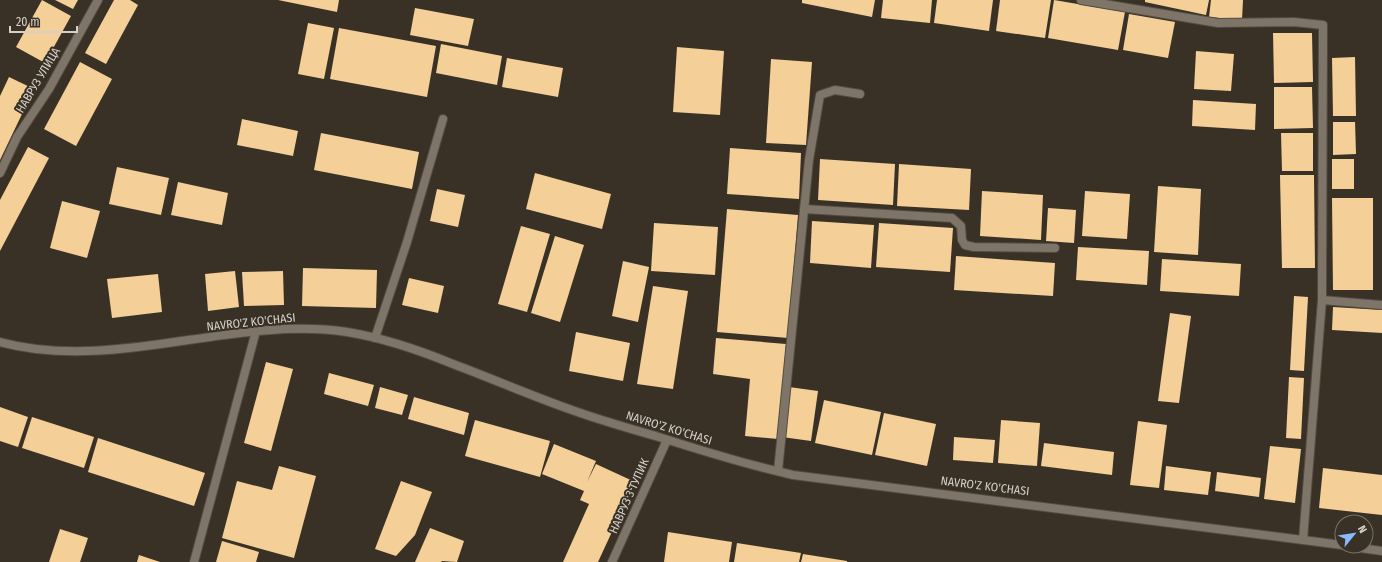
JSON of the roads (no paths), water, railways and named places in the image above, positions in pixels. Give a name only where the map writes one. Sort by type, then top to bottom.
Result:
[{"type":"street","name":"НАВРУЗ УЛИЦА","points":[[0,173],[17,136],[49,89],[98,0]]},
{"type":"street","points":[[1080,0],[1218,23],[1294,22],[1323,25],[1322,300],[1302,540]]},
{"type":"street","points":[[778,471],[809,160],[820,95],[835,90],[860,94]]},
{"type":"street","points":[[375,338],[408,242],[443,119]]},
{"type":"street","points":[[804,209],[952,218],[961,226],[962,240],[965,245],[974,247],[1055,248]]},
{"type":"street","points":[[1322,300],[1382,305]]},
{"type":"street","name":"NAVRO'Z KO'CHASI","points":[[0,342],[43,349],[83,351],[159,345],[256,331],[293,329],[332,330],[404,345],[572,410],[729,460],[778,471],[1334,544]]},
{"type":"street","points":[[194,562],[256,331]]},
{"type":"street","name":"НАВРУЗ 3 ТУПИК","points":[[612,562],[667,440]]}]
